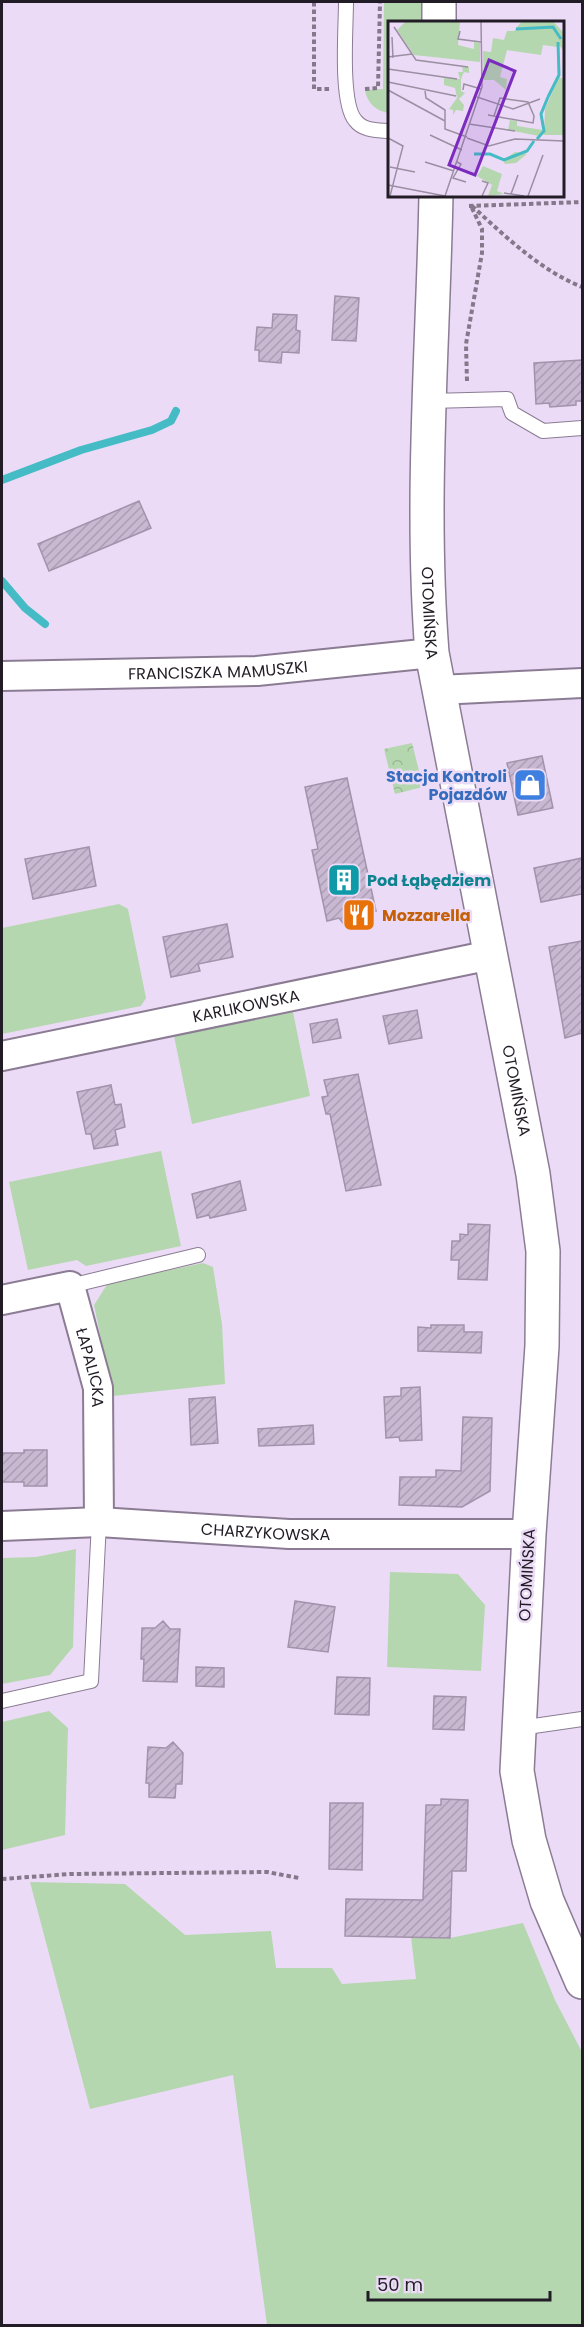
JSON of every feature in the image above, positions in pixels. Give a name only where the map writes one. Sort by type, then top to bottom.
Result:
[{"type":"street","points":[[439,2],[439,21]]},
{"type":"street","name":"OTOMIŃSKA","points":[[436,196],[426,532],[432,653],[533,1174],[543,1251],[542,1346],[529,1534],[518,1771],[529,1840],[547,1901],[582,1982]]},
{"type":"street","name":"FRANCISZKA MAMUSZKI","points":[[2,676],[257,671],[432,653]]},
{"type":"street","points":[[439,690],[582,683]]},
{"type":"street","name":"KARLIKOWSKA","points":[[2,1056],[492,955]]},
{"type":"street","points":[[2,1300],[70,1286]]},
{"type":"street","name":"ŁAPALICKA","points":[[70,1286],[98,1388],[99,1522]]},
{"type":"street","name":"CHARZYKOWSKA","points":[[2,1526],[99,1522],[289,1534],[529,1534]]},
{"type":"lane","points":[[346,2],[347,106],[356,122],[370,130],[388,131]]},
{"type":"lane","points":[[430,401],[507,399],[512,412],[543,431],[582,428]]},
{"type":"lane","points":[[70,1286],[198,1255]]},
{"type":"lane","points":[[2,1701],[91,1681],[99,1522]]},
{"type":"lane","points":[[520,1728],[582,1719]]},
{"type":"path","points":[[314,2],[314,89]]},
{"type":"path","points":[[361,89],[378,88],[380,2]]},
{"type":"path","points":[[471,206],[582,202]]},
{"type":"path","points":[[471,206],[514,245],[561,278],[582,287]]},
{"type":"path","points":[[468,400],[466,344],[483,253],[482,229],[471,206]]},
{"type":"path","points":[[2,1879],[70,1874],[267,1872],[299,1878]]},
{"type":"green space","points":[[384,2],[424,2],[423,21],[388,21],[388,113],[373,106],[365,90],[383,89]]},
{"type":"green space","points":[[412,743],[423,787],[395,794],[384,749]]},
{"type":"green space","points":[[119,904],[128,909],[146,998],[141,1006],[2,1034],[2,928]]},
{"type":"green space","points":[[293,1012],[310,1096],[192,1124],[174,1036]]},
{"type":"green space","points":[[161,1151],[181,1246],[86,1266],[77,1260],[28,1270],[9,1182]]},
{"type":"green space","points":[[203,1263],[213,1267],[222,1324],[225,1384],[113,1396],[94,1305],[108,1283]]},
{"type":"green space","points":[[76,1549],[73,1647],[50,1675],[2,1684],[2,1558],[36,1557]]},
{"type":"green space","points":[[390,1572],[458,1574],[485,1605],[481,1671],[387,1667]]},
{"type":"green space","points":[[49,1711],[68,1728],[65,1835],[2,1850],[2,1722]]},
{"type":"green space","points":[[30,1882],[125,1884],[185,1935],[271,1931],[276,1968],[332,1968],[342,1984],[416,1979],[411,1937],[450,1938],[523,1923],[555,2000],[582,2052],[582,2325],[267,2325],[233,2075],[90,2109]]},
{"type":"building","points":[[335,296],[359,298],[356,341],[332,340]]},
{"type":"building","points":[[273,314],[297,315],[296,330],[300,331],[299,353],[282,352],[281,363],[259,361],[259,350],[255,350],[257,327],[272,328]]},
{"type":"building","points":[[582,360],[582,401],[576,401],[576,405],[550,407],[549,403],[536,404],[534,363]]},
{"type":"building","points":[[139,501],[151,528],[49,571],[38,544]]},
{"type":"building","name":"Stacja Kontroli Pojazdów","points":[[542,756],[553,808],[518,815],[507,763]]},
{"type":"building","name":"Pod Łąbędziem","points":[[347,778],[376,911],[369,912],[366,922],[357,929],[346,927],[339,918],[327,921],[312,850],[318,849],[305,787]]},
{"type":"building","points":[[89,847],[96,886],[33,899],[25,859]]},
{"type":"building","points":[[582,858],[582,894],[541,902],[534,868]]},
{"type":"building","points":[[227,924],[233,957],[198,964],[200,971],[171,977],[163,937]]},
{"type":"building","points":[[582,941],[582,1033],[565,1038],[549,947]]},
{"type":"building","points":[[417,1010],[422,1038],[389,1044],[383,1016]]},
{"type":"building","points":[[337,1019],[341,1038],[313,1043],[310,1024]]},
{"type":"building","points":[[358,1074],[381,1185],[346,1191],[330,1114],[326,1114],[322,1097],[328,1096],[324,1080]]},
{"type":"building","points":[[111,1085],[115,1105],[121,1104],[125,1127],[115,1130],[118,1145],[94,1149],[91,1134],[86,1134],[77,1092]]},
{"type":"building","points":[[240,1181],[246,1210],[210,1218],[209,1215],[197,1218],[192,1194]]},
{"type":"building","points":[[468,1224],[490,1225],[487,1280],[458,1279],[459,1260],[451,1260],[452,1241],[460,1241],[460,1234],[468,1235]]},
{"type":"building","points":[[431,1325],[464,1325],[464,1332],[482,1332],[481,1353],[418,1351],[418,1327],[431,1328]]},
{"type":"building","points":[[420,1387],[422,1440],[400,1441],[399,1437],[386,1438],[384,1397],[401,1396],[401,1388]]},
{"type":"building","points":[[215,1397],[218,1443],[191,1445],[189,1399]]},
{"type":"building","points":[[463,1417],[492,1418],[490,1491],[462,1507],[399,1505],[400,1477],[436,1477],[436,1470],[461,1471]]},
{"type":"building","points":[[313,1425],[314,1444],[259,1446],[258,1429]]},
{"type":"building","points":[[24,1450],[47,1450],[47,1486],[24,1486],[24,1482],[2,1482],[2,1453],[24,1453]]},
{"type":"building","points":[[295,1601],[335,1607],[328,1652],[288,1647]]},
{"type":"building","points":[[163,1621],[170,1629],[180,1629],[177,1682],[143,1681],[142,1628],[155,1628]]},
{"type":"building","points":[[196,1667],[224,1668],[224,1687],[196,1686]]},
{"type":"building","points":[[337,1677],[370,1678],[369,1715],[335,1714]]},
{"type":"building","points":[[434,1696],[466,1697],[464,1730],[433,1729]]},
{"type":"building","points":[[173,1742],[183,1753],[182,1784],[176,1784],[175,1798],[149,1797],[149,1783],[146,1783],[148,1747],[166,1748]]},
{"type":"building","points":[[441,1799],[468,1800],[466,1871],[452,1871],[450,1938],[345,1936],[346,1899],[423,1900],[426,1805],[441,1805]]},
{"type":"building","points":[[330,1803],[363,1803],[362,1870],[329,1869]]},
{"type":"waterway","points":[[2,480],[81,450],[152,430],[171,421],[176,411]]},
{"type":"waterway","points":[[2,581],[25,608],[45,624]]},
{"type":"place","name":"Stacja Kontroli Pojazdów","points":[[530,785]]},
{"type":"place","name":"Pod Łąbędziem","points":[[344,880]]},
{"type":"place","name":"Mozzarella","points":[[359,915]]}]
